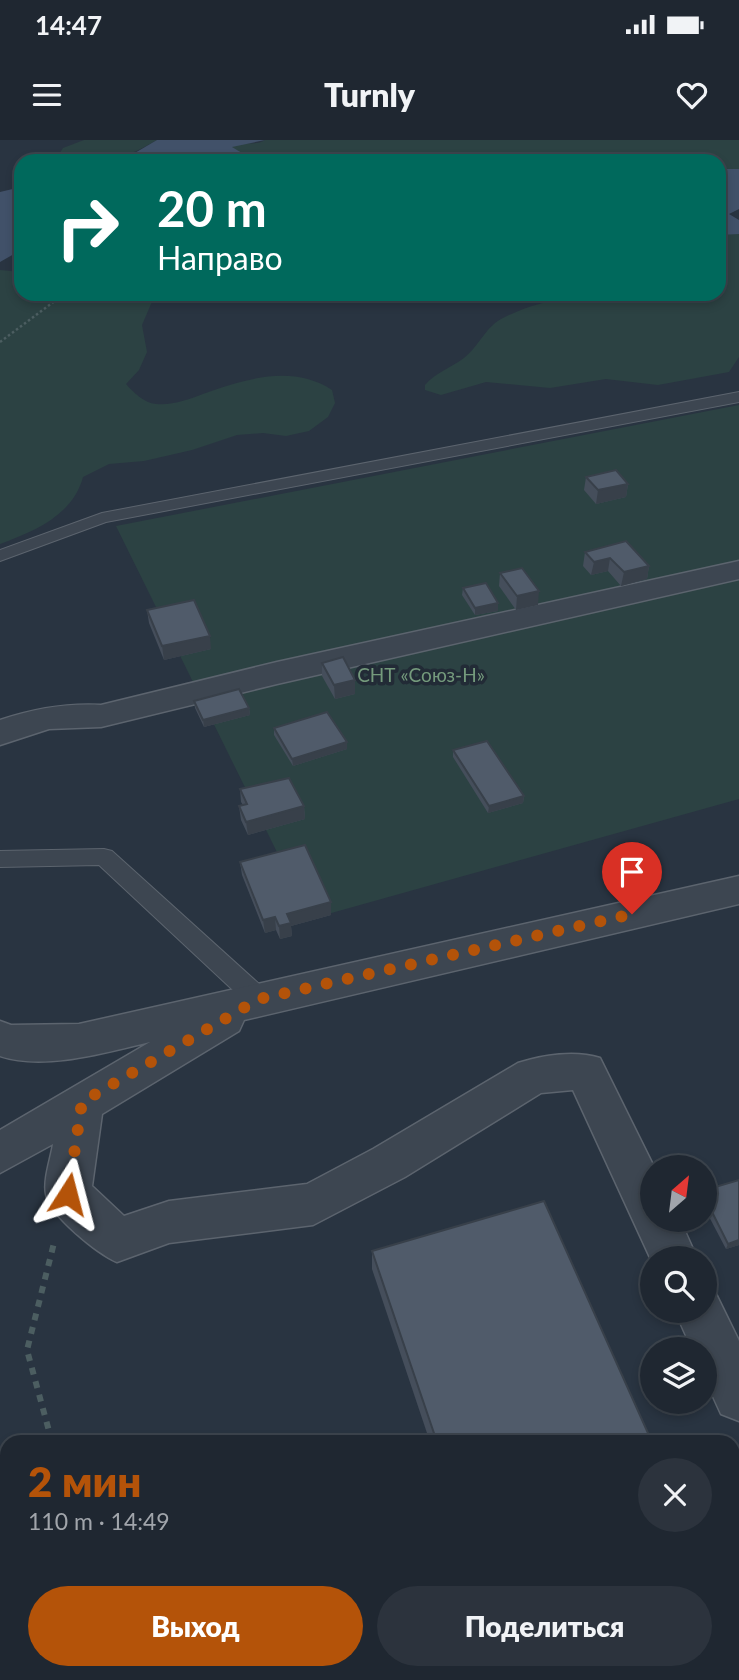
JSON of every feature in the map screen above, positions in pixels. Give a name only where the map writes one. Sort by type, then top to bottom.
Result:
[{"type":"street","points":[[0,733],[33,720],[71,714],[101,716],[277,673],[739,570]]},
{"type":"street","points":[[0,1038],[11,1042],[79,1041],[739,890]]},
{"type":"street","points":[[0,1153],[259,999]]},
{"type":"street","points":[[82,1102],[68,1194],[117,1240],[169,1222],[313,1204],[389,1163],[533,1076],[586,1071],[640,1185]]},
{"type":"street","points":[[705,1323],[739,1396]]},
{"type":"lane","points":[[0,556],[102,517],[739,397]]},
{"type":"lane","points":[[0,859],[104,857],[259,999]]},
{"type":"path","points":[[0,342],[55,301]]},
{"type":"path","points":[[50,1435],[27,1350],[68,1194]]},
{"type":"green space","points":[[84,140],[157,140],[130,154],[59,154],[63,148]]},
{"type":"green space","points":[[265,140],[739,140],[739,169],[726,169],[726,154],[242,154],[231,147]]},
{"type":"green space","points":[[726,233],[739,234],[739,357],[729,372],[658,385],[606,379],[550,388],[486,382],[441,395],[425,390],[429,381],[469,353],[501,319],[550,301],[726,301]]},
{"type":"green space","points":[[0,270],[14,271],[14,301],[152,301],[142,325],[147,352],[139,370],[126,384],[147,402],[174,403],[235,383],[268,377],[301,378],[332,390],[335,403],[328,417],[309,431],[286,436],[263,433],[237,435],[192,450],[144,461],[109,464],[83,477],[71,502],[51,520],[0,544]]},
{"type":"green space","name":"СНТ «Союз-Н»","points":[[739,405],[739,799],[310,919],[116,526]]},
{"type":"water","points":[[157,140],[265,140],[232,147],[244,154],[133,154]]},
{"type":"water","points":[[726,169],[739,169],[739,209],[729,214],[739,220],[739,234],[726,235]]},
{"type":"water","points":[[14,189],[14,254],[0,262],[0,192]]},
{"type":"building","points":[[616,470],[628,484],[598,490],[586,477]]},
{"type":"building","points":[[626,541],[649,566],[624,572],[610,558],[594,562],[585,552]]},
{"type":"building","points":[[522,568],[539,591],[517,596],[500,573]]},
{"type":"building","points":[[486,583],[498,603],[475,608],[463,588]]},
{"type":"building","points":[[194,600],[210,636],[162,646],[147,610]]},
{"type":"building","points":[[343,657],[355,680],[334,685],[322,663]]},
{"type":"building","points":[[239,689],[249,708],[203,720],[194,701]]},
{"type":"building","points":[[327,712],[347,742],[292,759],[274,728]]},
{"type":"building","points":[[487,741],[524,796],[489,806],[453,750]]},
{"type":"building","points":[[289,778],[304,806],[246,822],[239,806],[247,804],[240,789]]},
{"type":"building","points":[[305,845],[331,902],[287,914],[291,923],[279,926],[275,917],[263,920],[240,862]]},
{"type":"building","points":[[739,1180],[739,1240],[728,1244],[718,1224],[718,1186]]},
{"type":"building","points":[[544,1201],[649,1435],[435,1435],[372,1251]]},
{"type":"route","points":[[68,1194],[82,1102],[259,999],[632,914]]}]
